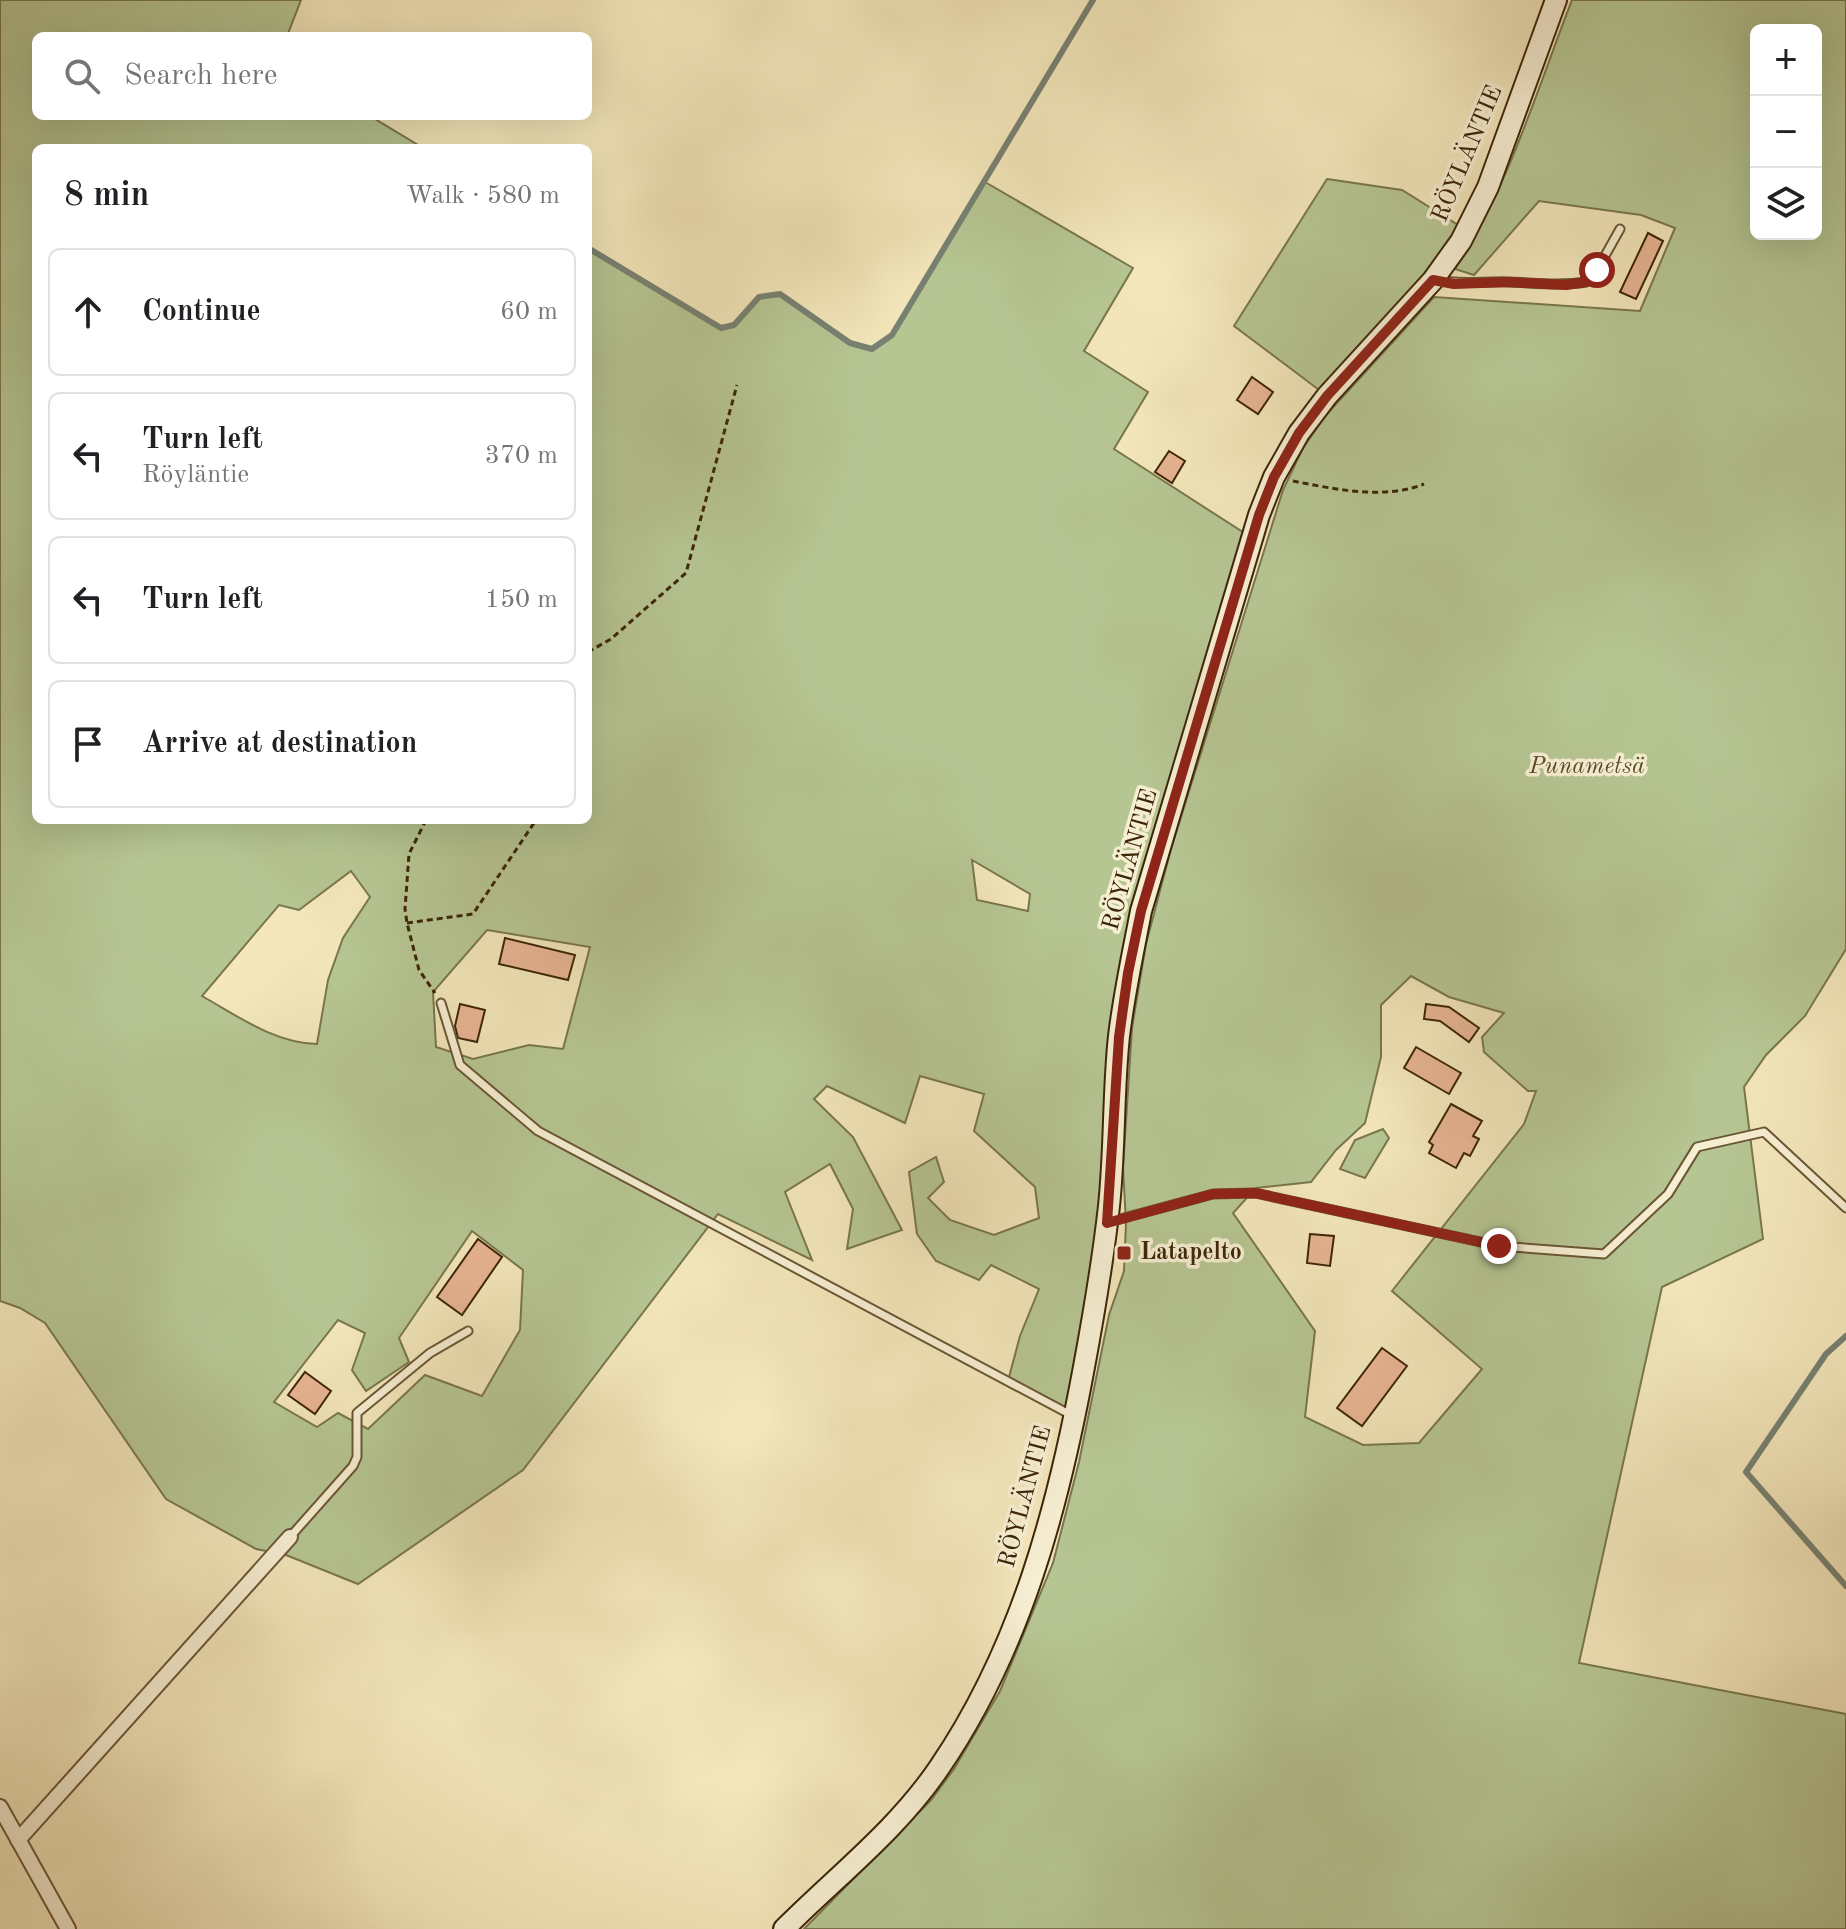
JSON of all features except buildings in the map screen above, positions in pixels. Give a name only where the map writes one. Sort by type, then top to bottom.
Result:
[{"type":"street","name":"RÖYLÄNTIE","points":[[784,1929],[892,1828],[939,1768],[972,1714],[1023,1604],[1061,1483],[1100,1279],[1107,1223],[1119,1037],[1141,911],[1259,515],[1274,477],[1299,433],[1327,396],[1433,280],[1461,241],[1488,187],[1556,0]]},
{"type":"street","points":[[18,1840],[290,1537]]},
{"type":"street","points":[[0,1807],[68,1929]]},
{"type":"lane","points":[[1433,280],[1454,284],[1508,282],[1566,285],[1586,282],[1597,270],[1620,229]]},
{"type":"lane","points":[[441,1003],[460,1065],[538,1131],[1074,1417]]},
{"type":"lane","points":[[1107,1223],[1213,1194],[1255,1193],[1499,1246],[1604,1254],[1668,1194],[1697,1147],[1764,1132],[1846,1208]]},
{"type":"lane","points":[[290,1537],[353,1466],[357,1457],[357,1413],[430,1353],[468,1331]]},
{"type":"path","points":[[592,650],[611,639],[686,573],[737,385]]},
{"type":"path","points":[[1274,477],[1351,491],[1391,491],[1424,484]]},
{"type":"path","points":[[424,824],[409,854],[407,923],[419,970],[441,1003]]},
{"type":"path","points":[[407,923],[473,914],[533,824]]},
{"type":"green space","points":[[0,0],[301,0],[289,32],[32,32],[32,120],[377,120],[416,144],[32,144],[32,824],[592,824],[592,250],[721,328],[734,325],[759,297],[780,294],[850,343],[871,349],[892,335],[985,182],[1133,268],[1084,351],[1148,392],[1114,449],[1252,538],[1141,911],[1075,1413],[1008,1381],[1020,1336],[1039,1289],[991,1265],[979,1280],[936,1261],[917,1234],[909,1172],[936,1157],[944,1182],[928,1198],[950,1220],[994,1235],[1039,1218],[1035,1187],[974,1131],[984,1094],[920,1076],[905,1123],[827,1086],[814,1099],[853,1137],[902,1230],[847,1249],[853,1209],[830,1164],[785,1192],[812,1260],[718,1214],[523,1470],[358,1584],[286,1555],[256,1549],[166,1499],[45,1323],[20,1308],[0,1301]],"holes":[[[972,860],[1030,894],[1028,911],[977,900]],[[351,871],[370,897],[343,938],[328,980],[317,1044],[272,1034],[202,996],[279,905],[299,910]],[[487,930],[590,947],[563,1049],[529,1045],[473,1059],[436,1047],[433,992]],[[472,1231],[523,1270],[520,1330],[482,1396],[425,1375],[368,1429],[338,1413],[317,1427],[274,1402],[338,1320],[365,1333],[352,1370],[366,1391],[409,1362],[399,1338]]]},
{"type":"green space","name":"Punametsä","points":[[1572,0],[1846,0],[1846,949],[1805,1016],[1766,1055],[1744,1087],[1763,1239],[1662,1287],[1579,1663],[1846,1714],[1846,1929],[804,1929],[931,1800],[954,1769],[1000,1691],[1053,1563],[1079,1462],[1109,1315],[1124,1271],[1126,1223],[1123,1168],[1132,1028],[1146,944],[1171,849],[1283,490],[1303,448],[1326,415],[1434,297],[1640,311],[1675,228],[1641,215],[1539,201],[1474,275],[1455,269],[1491,205],[1534,103]],"holes":[[[1411,976],[1449,997],[1504,1013],[1482,1037],[1484,1052],[1528,1091],[1536,1091],[1524,1124],[1392,1291],[1482,1369],[1419,1443],[1363,1445],[1305,1417],[1315,1331],[1233,1213],[1256,1188],[1311,1182],[1336,1150],[1365,1123],[1381,1057],[1381,1005]]]},
{"type":"green space","points":[[1327,179],[1402,190],[1466,230],[1327,396],[1234,326]]},
{"type":"green space","points":[[1383,1129],[1389,1138],[1365,1178],[1340,1169],[1355,1140]]},
{"type":"waterway","points":[[592,250],[721,328],[734,325],[759,297],[780,294],[850,343],[872,349],[892,335],[1093,0]]},
{"type":"waterway","points":[[1846,1336],[1826,1354],[1746,1472],[1846,1586]]},
{"type":"place","name":"Latapelto","points":[[1124,1253]]},
{"type":"route","points":[[1499,1246],[1255,1193],[1213,1194],[1107,1223],[1119,1037],[1141,911],[1246,556],[1274,477],[1299,433],[1327,396],[1433,280],[1454,284],[1508,282],[1566,285],[1586,282],[1597,270]]}]
